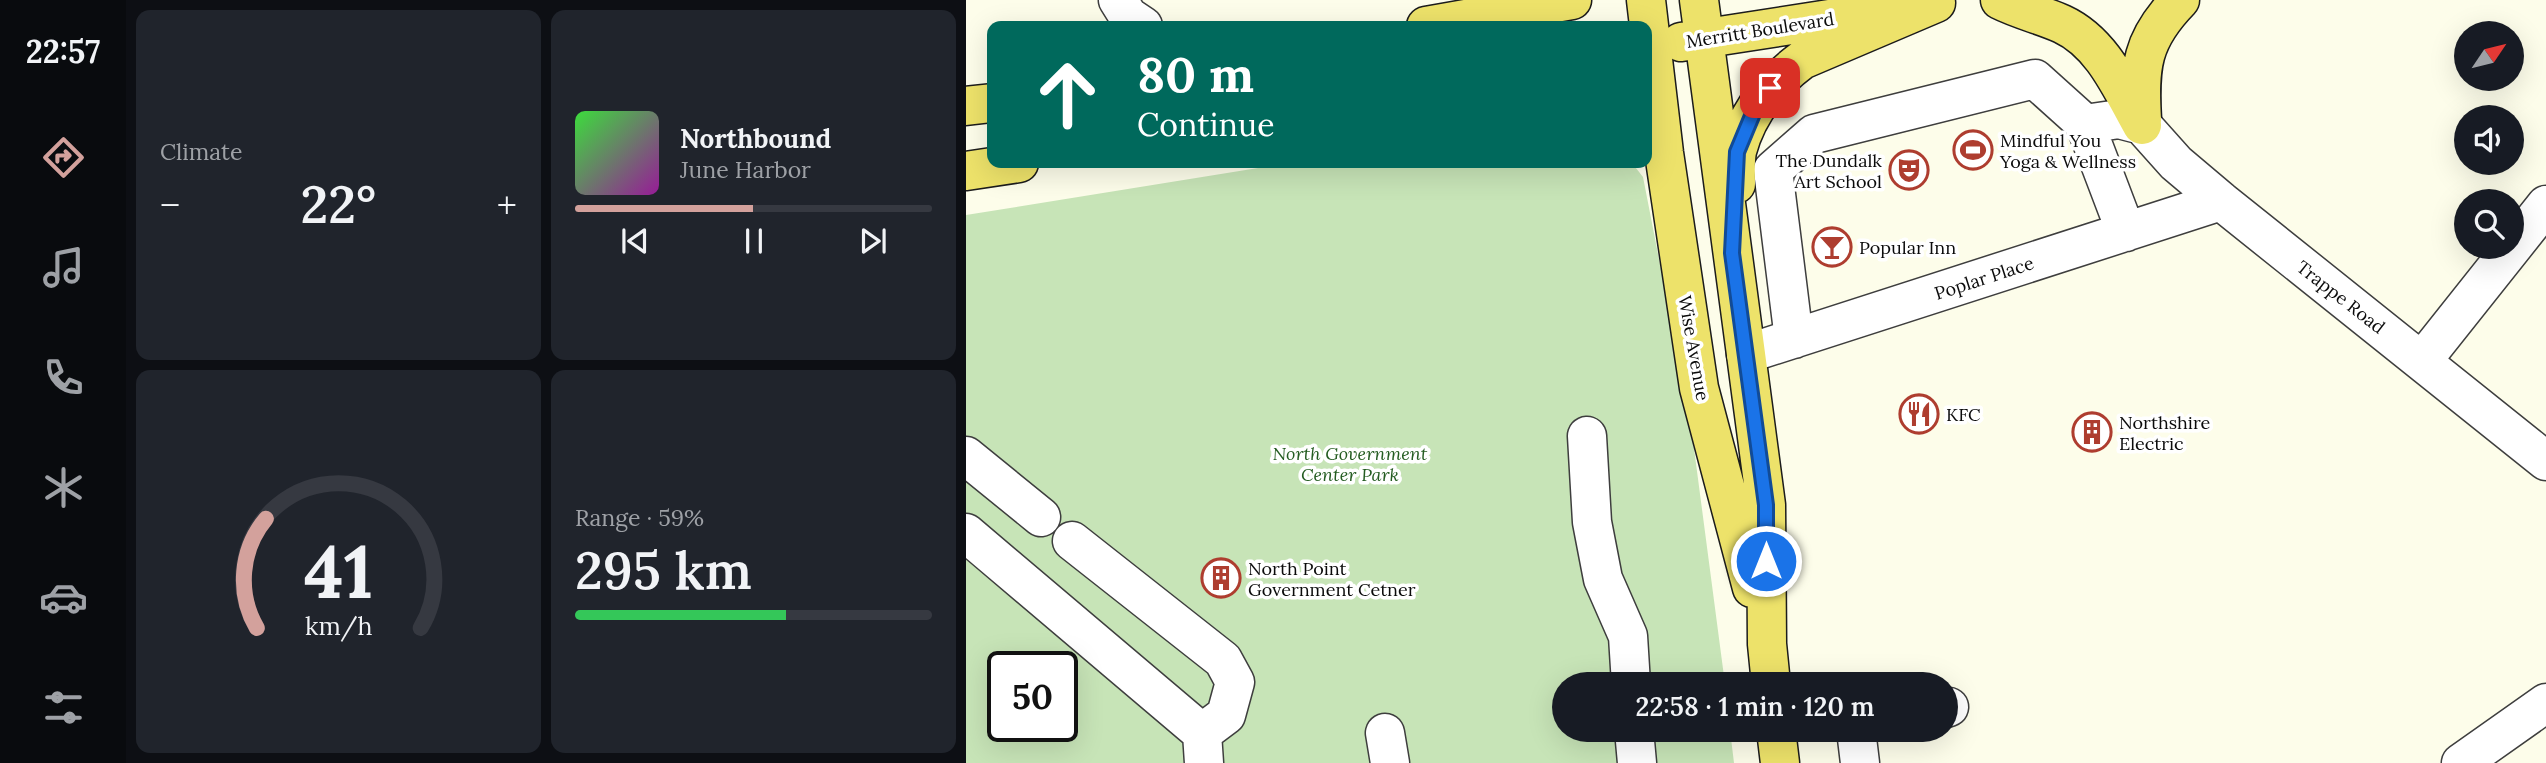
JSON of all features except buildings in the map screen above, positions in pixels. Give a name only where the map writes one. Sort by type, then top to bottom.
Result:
[{"type":"main road","points":[[1446,21],[1497,8],[1572,0]]},
{"type":"main road","name":"Wise Avenue","points":[[1646,0],[1647,21]]},
{"type":"main road","name":"Wise Avenue","points":[[1699,0],[1766,505],[1766,644],[1770,672]]},
{"type":"main road","points":[[2000,0],[2062,24],[2084,38],[2101,54],[2142,125]]},
{"type":"main road","points":[[2142,125],[2140,81],[2144,55],[2156,28],[2180,0]]},
{"type":"main road","points":[[1732,253],[1737,152],[1757,104],[1784,73],[1802,60],[1946,2]]},
{"type":"main road","name":"Merritt Boulevard","points":[[1652,47],[1946,2]]},
{"type":"main road","name":"Wise Avenue","points":[[1652,96],[1655,145],[1699,388],[1766,644]]},
{"type":"main road","points":[[966,106],[987,104]]},
{"type":"main road","points":[[966,172],[989,168]]},
{"type":"main road","points":[[1778,742],[1780,763]]},
{"type":"street","points":[[1118,0],[1128,16],[1136,21]]},
{"type":"street","points":[[1794,340],[1773,170],[1814,135],[2035,79],[2085,124],[2126,232]]},
{"type":"street","points":[[2085,124],[2119,118],[2142,125]]},
{"type":"street","name":"Trappe Road","points":[[2142,125],[2176,163],[2221,201],[2546,461]]},
{"type":"street","name":"Poplar Place","points":[[1746,354],[2221,201]]},
{"type":"street","points":[[2422,361],[2546,205]]},
{"type":"street","points":[[1587,436],[1592,522],[1603,579],[1628,636],[1630,672]]},
{"type":"street","points":[[966,456],[1041,517]]},
{"type":"street","points":[[966,533],[1203,748],[1226,715],[1235,681],[1223,660],[1072,541]]},
{"type":"street","points":[[2461,763],[2546,703]]},
{"type":"street","points":[[1635,742],[1636,763]]},
{"type":"street","points":[[1857,742],[1860,763]]},
{"type":"green space","name":"North Government Center Park","points":[[1258,168],[1636,168],[1643,177],[1690,418],[1723,672],[1552,672],[1552,742],[1731,742],[1734,763],[966,763],[966,215]]},
{"type":"place","name":"Mindful You Yoga & Wellness","points":[[1973,150]]},
{"type":"place","name":"The Dundalk Art School","points":[[1909,170]]},
{"type":"place","name":"Popular Inn","points":[[1832,247]]},
{"type":"place","name":"KFC","points":[[1919,414]]},
{"type":"place","name":"Northshire Electric","points":[[2092,432]]},
{"type":"place","name":"North Point Government Cetner","points":[[1221,578]]},
{"type":"route","points":[[1766,561],[1766,505],[1732,253],[1737,152],[1757,104],[1770,88]]}]
